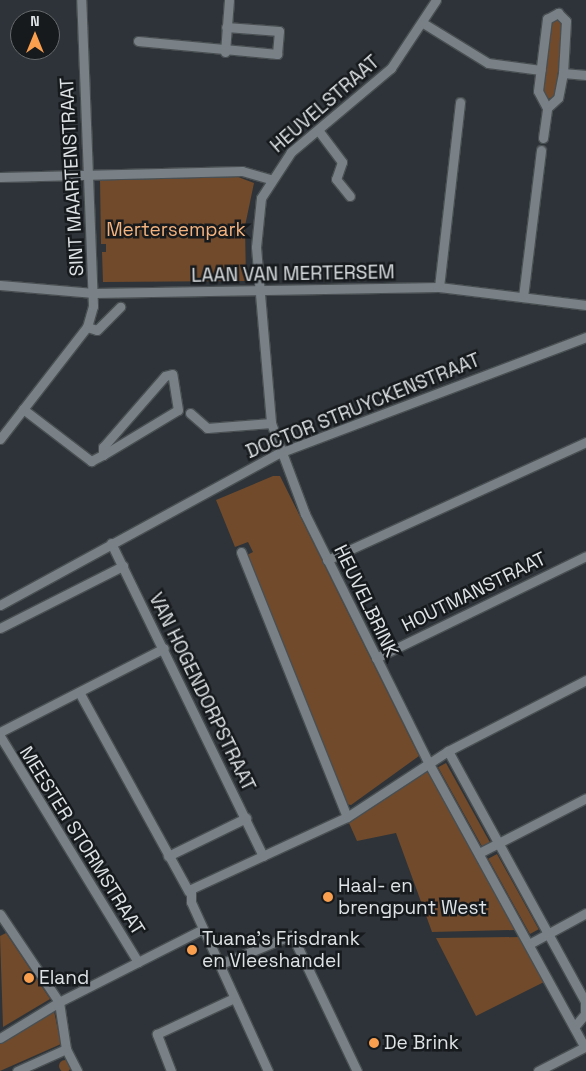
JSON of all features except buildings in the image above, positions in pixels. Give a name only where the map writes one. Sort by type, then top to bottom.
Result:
[{"type":"street","name":"SINT MAARTENSTRAAT","points":[[81,0],[94,293]]},
{"type":"street","points":[[224,52],[229,0]]},
{"type":"street","name":"HEUVELSTRAAT","points":[[0,177],[88,173],[242,171],[270,179],[291,152],[384,76],[423,23],[436,0]]},
{"type":"street","points":[[543,138],[547,108],[538,91],[547,19],[558,13],[566,21],[563,73],[558,98],[547,108]]},
{"type":"street","points":[[423,23],[488,63],[541,70]]},
{"type":"street","points":[[138,41],[224,52],[277,54],[279,31],[226,27]]},
{"type":"street","points":[[563,73],[586,75]]},
{"type":"street","points":[[439,287],[458,134],[460,102]]},
{"type":"street","points":[[318,130],[342,162],[336,179],[350,196]]},
{"type":"street","points":[[523,297],[541,150]]},
{"type":"street","name":"HEUVELBRINK","points":[[270,179],[256,226],[271,422],[279,453],[327,560],[428,762],[586,1047]]},
{"type":"street","name":"LAAN VAN MERTERSEM","points":[[0,285],[94,293],[260,292],[439,287],[586,305]]},
{"type":"street","points":[[0,439],[87,327],[94,293]]},
{"type":"street","points":[[87,327],[98,330],[120,307]]},
{"type":"street","name":"DOCTOR STRUYCKENSTRAAT","points":[[0,605],[279,453],[586,337]]},
{"type":"street","points":[[22,409],[81,458],[91,461],[103,455],[178,410],[172,374],[165,376],[103,447],[103,455]]},
{"type":"street","points":[[190,413],[207,428],[271,422]]},
{"type":"street","points":[[327,560],[586,442]]},
{"type":"street","name":"VAN HOGENDORPSTRAAT","points":[[111,543],[164,648],[263,856]]},
{"type":"street","points":[[241,552],[347,817]]},
{"type":"street","name":"HOUTMANSTRAAT","points":[[376,658],[586,556]]},
{"type":"street","points":[[0,628],[123,566]]},
{"type":"street","points":[[0,734],[164,648]]},
{"type":"street","points":[[189,892],[347,817],[428,762],[586,680]]},
{"type":"street","points":[[79,692],[189,892],[203,929],[222,963],[232,999],[268,1071]]},
{"type":"street","name":"MEESTER STORMSTRAAT","points":[[0,734],[138,962]]},
{"type":"street","points":[[448,751],[585,1001],[585,1014],[574,1026]]},
{"type":"street","points":[[479,853],[586,798]]},
{"type":"street","points":[[168,856],[246,818]]},
{"type":"street","points":[[0,914],[4,930],[58,1002],[66,1049],[77,1071]]},
{"type":"street","points":[[528,944],[586,914]]},
{"type":"street","points":[[0,1038],[58,1002],[203,929]]},
{"type":"street","points":[[222,963],[292,935],[357,1071]]},
{"type":"street","points":[[170,1071],[157,1034],[232,999]]},
{"type":"street","points":[[538,1071],[586,1047]]},
{"type":"street","points":[[17,1071],[66,1049]]},
{"type":"green space","points":[[556,17],[564,25],[555,95],[549,99],[542,95],[551,19]]},
{"type":"green space","name":"Mertersempark","points":[[238,177],[254,183],[245,226],[246,281],[103,282],[102,252],[106,252],[106,244],[101,244],[100,180]]},
{"type":"green space","points":[[273,476],[280,476],[419,756],[351,805],[346,804],[247,555],[253,552],[248,542],[235,547],[216,500]]},
{"type":"green space","points":[[446,763],[492,845],[484,850],[438,767]]},
{"type":"green space","points":[[429,770],[515,930],[432,932],[396,833],[357,841],[349,823]]},
{"type":"green space","points":[[497,854],[539,929],[530,934],[488,859]]},
{"type":"green space","points":[[6,933],[50,999],[3,1027],[0,936]]},
{"type":"green space","points":[[520,937],[544,982],[476,1016],[436,938]]},
{"type":"green space","points":[[54,1011],[61,1044],[0,1071],[0,1044]]},
{"type":"green space","points":[[65,1060],[71,1066],[65,1072],[59,1066]]},
{"type":"place","name":"Haal- en brengpunt West","points":[[328,897]]},
{"type":"place","name":"Tuana's Frisdrank en Vleeshandel","points":[[192,950]]},
{"type":"place","name":"Eland","points":[[29,978]]},
{"type":"place","name":"De Brink","points":[[374,1043]]}]
